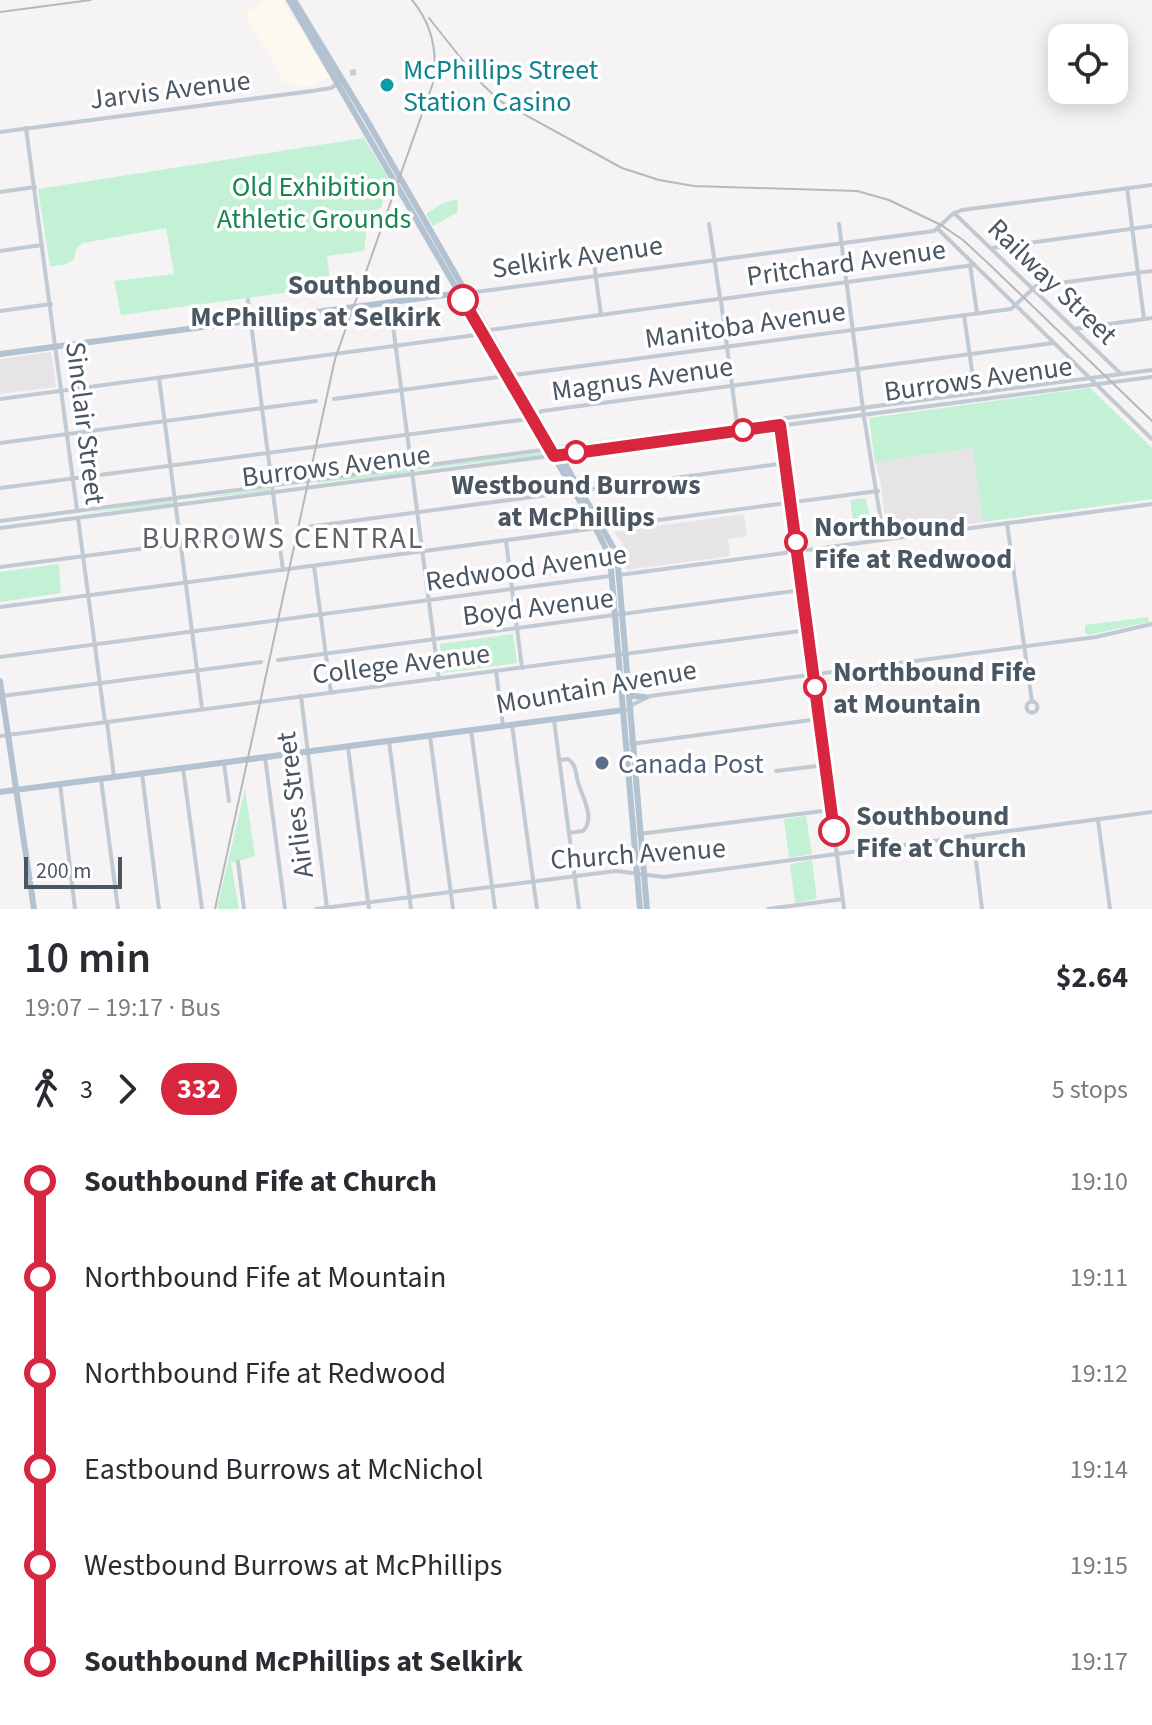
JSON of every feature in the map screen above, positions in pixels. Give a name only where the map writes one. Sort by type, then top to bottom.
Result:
[{"type":"main road","points":[[292,0],[337,69],[341,82]]},
{"type":"main road","points":[[292,0],[440,253],[468,293],[511,376],[617,554],[616,575],[641,875],[647,909]]},
{"type":"main road","points":[[337,69],[350,73]]},
{"type":"main road","points":[[440,253],[459,293],[486,332]]},
{"type":"main road","points":[[442,296],[450,289],[450,277]]},
{"type":"main road","name":"Selkirk Avenue","points":[[0,354],[468,293]]},
{"type":"main road","points":[[623,654],[629,689],[627,708]]},
{"type":"main road","points":[[0,681],[4,735],[18,790],[34,909]]},
{"type":"main road","points":[[629,689],[633,696],[645,697]]},
{"type":"main road","name":"Mountain Avenue","points":[[0,792],[627,708]]},
{"type":"main road","points":[[640,909],[641,875]]},
{"type":"street","name":"Jarvis Avenue","points":[[0,132],[331,88],[341,82]]},
{"type":"street","name":"Sinclair Street","points":[[26,128],[114,777]]},
{"type":"street","points":[[1152,185],[954,213],[938,229],[1152,439]]},
{"type":"street","points":[[0,192],[35,187]]},
{"type":"street","points":[[1127,188],[1144,319]]},
{"type":"street","name":"Railway Street","points":[[954,213],[1120,376]]},
{"type":"street","points":[[709,224],[738,431]]},
{"type":"street","points":[[839,224],[884,540]]},
{"type":"street","points":[[991,248],[1152,226]]},
{"type":"street","name":"Selkirk Avenue","points":[[468,293],[938,229]]},
{"type":"street","points":[[0,251],[42,245]]},
{"type":"street","points":[[593,256],[601,315]]},
{"type":"street","points":[[972,265],[977,313]]},
{"type":"street","name":"Pritchard Avenue","points":[[0,399],[972,265]]},
{"type":"street","name":"Manitoba Avenue","points":[[334,399],[1011,309],[1036,286],[1152,271]]},
{"type":"street","points":[[248,300],[283,570]]},
{"type":"street","points":[[390,303],[439,679]]},
{"type":"street","points":[[0,311],[51,304]]},
{"type":"street","points":[[964,315],[975,396]]},
{"type":"street","points":[[1074,329],[1152,318]]},
{"type":"street","name":"Magnus Avenue","points":[[0,488],[1053,343]]},
{"type":"street","name":"Burrows Avenue","points":[[0,528],[412,475],[780,418],[1093,383],[1152,370]]},
{"type":"street","name":"Burrows Avenue","points":[[0,521],[411,468],[738,431],[864,414],[1088,377],[1152,377]]},
{"type":"street","points":[[159,378],[202,709]]},
{"type":"street","points":[[0,443],[316,401]]},
{"type":"street","points":[[780,418],[844,909]]},
{"type":"street","points":[[307,527],[786,463]]},
{"type":"street","points":[[0,607],[878,491]]},
{"type":"street","name":"Redwood Avenue","points":[[0,657],[1152,504]]},
{"type":"street","points":[[1007,523],[1032,702]]},
{"type":"street","points":[[0,567],[278,531]]},
{"type":"street","points":[[506,541],[522,668]]},
{"type":"street","points":[[314,566],[331,693]]},
{"type":"street","name":"Boyd Avenue","points":[[278,660],[802,590]]},
{"type":"street","name":"Mountain Avenue","points":[[627,708],[645,697],[1096,637],[1152,624]]},
{"type":"street","name":"College Avenue","points":[[4,735],[808,630]]},
{"type":"street","points":[[1,696],[261,662]]},
{"type":"street","points":[[496,671],[503,726]]},
{"type":"street","name":"Airlies Street","points":[[301,696],[327,908]]},
{"type":"street","points":[[630,744],[819,719]]},
{"type":"street","points":[[554,720],[579,909]]},
{"type":"street","points":[[512,725],[537,909]]},
{"type":"street","points":[[471,730],[495,909]]},
{"type":"street","points":[[430,736],[453,909]]},
{"type":"street","points":[[389,741],[411,909]]},
{"type":"street","points":[[348,747],[369,909]]},
{"type":"street","points":[[265,757],[285,909]]},
{"type":"street","points":[[560,761],[568,759],[573,762],[586,801],[588,827],[569,833]]},
{"type":"street","points":[[224,763],[229,801]]},
{"type":"street","points":[[776,771],[825,765]]},
{"type":"street","points":[[183,768],[202,909]]},
{"type":"street","points":[[142,774],[159,909]]},
{"type":"street","points":[[101,779],[118,909]]},
{"type":"street","points":[[60,784],[75,909]]},
{"type":"street","points":[[638,834],[831,810]]},
{"type":"street","name":"Church Avenue","points":[[316,909],[616,871],[664,877],[1152,812]]},
{"type":"street","points":[[1098,819],[1110,909]]},
{"type":"street","points":[[973,836],[982,909]]},
{"type":"street","points":[[238,862],[244,909]]},
{"type":"street","points":[[768,909],[843,899]]},
{"type":"shaded area","points":[[265,0],[282,0],[329,76],[314,85],[302,87],[284,82],[245,14]]},
{"type":"shaded area","points":[[51,352],[56,387],[0,394],[0,359]]},
{"type":"shaded area","points":[[974,448],[983,522],[887,535],[875,462]]},
{"type":"shaded area","points":[[744,514],[747,536],[728,539],[730,556],[626,570],[622,543],[614,532]]},
{"type":"green space","name":"Old Exhibition Athletic Grounds","points":[[364,138],[389,179],[381,208],[369,211],[364,251],[327,256],[330,280],[320,282],[320,288],[121,315],[114,281],[174,274],[166,228],[83,243],[76,249],[74,260],[64,265],[50,266],[38,189]]},
{"type":"green space","points":[[457,199],[458,212],[433,226],[426,214],[443,203]]},
{"type":"green space","points":[[1090,388],[1152,448],[1152,499],[983,522],[973,448],[875,462],[869,418]]},
{"type":"green space","points":[[733,426],[733,429],[563,451],[564,449]]},
{"type":"green space","points":[[545,452],[546,455],[414,470],[416,468]]},
{"type":"green space","points":[[407,470],[409,473],[317,483],[319,481]]},
{"type":"green space","points":[[268,488],[268,491],[177,501]]},
{"type":"green space","points":[[866,498],[870,519],[853,521],[850,500]]},
{"type":"green space","points":[[173,502],[171,504],[79,514]]},
{"type":"green space","points":[[59,564],[61,593],[0,602],[0,572]]},
{"type":"green space","points":[[1148,617],[1149,622],[1088,635],[1085,633],[1085,625]]},
{"type":"green space","points":[[513,634],[517,663],[443,673],[440,644]]},
{"type":"green space","points":[[245,789],[255,856],[231,863],[239,909],[217,909]]},
{"type":"green space","points":[[806,816],[812,854],[789,858],[784,819]]},
{"type":"green space","points":[[812,860],[817,899],[795,903],[790,864]]},
{"type":"tunnel","points":[[350,73],[356,72]]},
{"type":"railway","points":[[0,12],[91,0]]},
{"type":"railway","points":[[215,909],[335,359],[433,83],[435,61],[432,39],[412,0]]},
{"type":"railway","points":[[429,18],[479,81],[500,101],[622,168],[659,180],[694,186],[857,191],[889,200],[941,225],[991,266],[1152,421]]},
{"type":"bus line","name":"332","points":[[463,300],[554,456],[780,425],[834,831]]},
{"type":"place","name":"McPhillips Street Station Casino","points":[[387,85]]},
{"type":"place","name":"Southbound McPhillips at Selkirk","points":[[463,300]]},
{"type":"place","name":"Westbound Burrows at McPhillips","points":[[576,452]]},
{"type":"place","name":"Northbound Fife at Redwood","points":[[796,542]]},
{"type":"place","name":"Northbound Fife at Mountain","points":[[815,687]]},
{"type":"place","name":"Canada Post","points":[[602,763]]},
{"type":"place","name":"Southbound Fife at Church","points":[[834,831]]},
{"type":"district","name":"BURROWS CENTRAL","points":[[283,538]]}]
